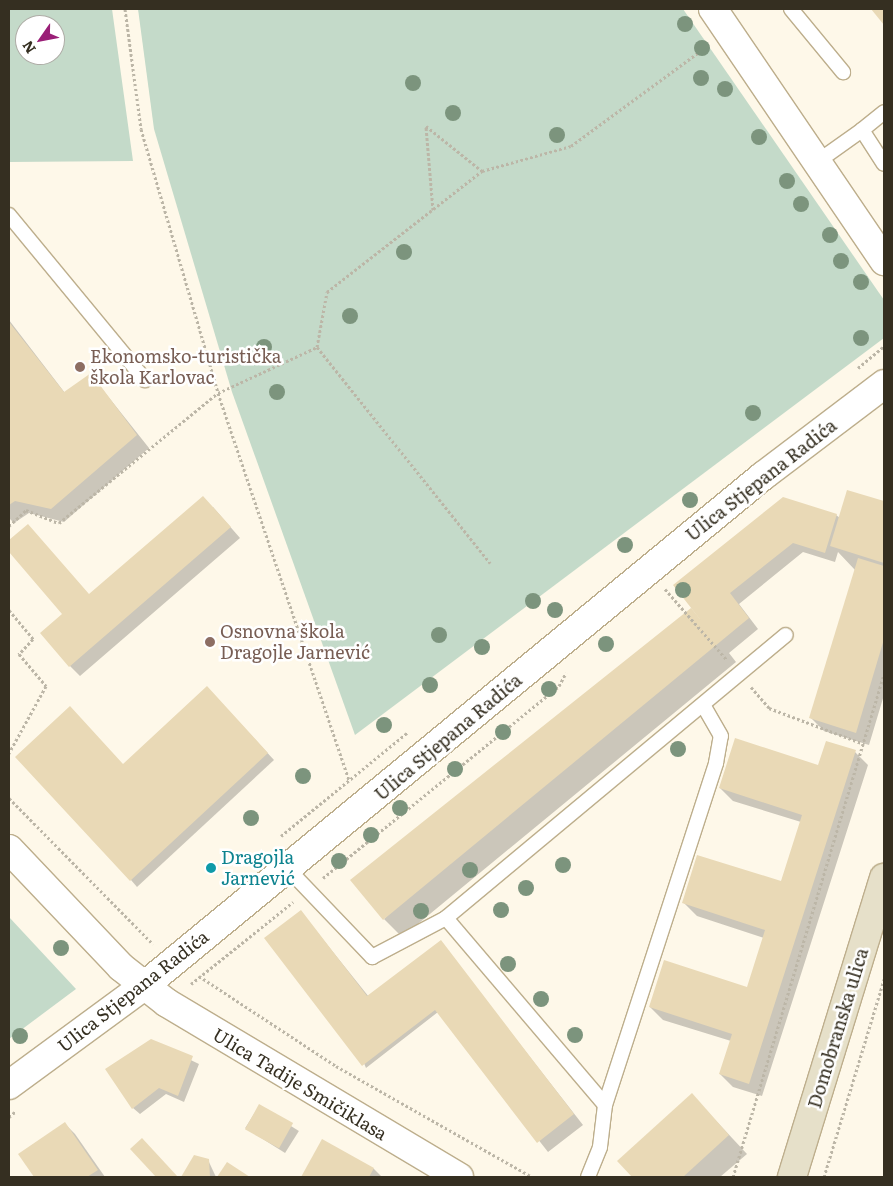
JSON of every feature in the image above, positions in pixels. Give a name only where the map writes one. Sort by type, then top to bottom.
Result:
[{"type":"main road","name":"Domobranska ulica","points":[[792,1177],[884,878]]},
{"type":"street","points":[[713,9],[884,261]]},
{"type":"street","name":"Ulica Stjepana Radića","points":[[9,1086],[178,959],[763,476],[884,384]]},
{"type":"street","name":"Ulica Tadije Smičiklasa","points":[[9,850],[144,986],[322,1099],[459,1177]]},
{"type":"lane","points":[[791,9],[843,72]]},
{"type":"lane","points":[[817,162],[884,112]]},
{"type":"lane","points":[[862,130],[884,164]]},
{"type":"lane","points":[[9,215],[145,380]]},
{"type":"lane","points":[[288,869],[372,957],[446,918],[704,707],[739,674],[786,635]]},
{"type":"lane","points":[[588,1177],[600,1147],[605,1105],[716,763],[720,736],[704,707]]},
{"type":"lane","points":[[446,918],[605,1105]]},
{"type":"path","points":[[125,9],[141,129],[218,393],[349,780]]},
{"type":"path","points":[[317,347],[328,292],[482,171],[571,146],[711,44]]},
{"type":"path","points":[[432,210],[426,126],[482,171]]},
{"type":"path","points":[[9,524],[26,510],[59,524],[218,393],[317,347]]},
{"type":"path","points":[[317,347],[490,563]]},
{"type":"path","points":[[661,584],[769,708],[864,744]]},
{"type":"path","points":[[9,610],[33,638],[19,654],[46,686],[9,754]]},
{"type":"path","points":[[732,1177],[884,674]]},
{"type":"path","points":[[9,798],[152,944],[178,959],[336,1066],[532,1177]]},
{"type":"path","points":[[824,1177],[884,979]]},
{"type":"green space","points":[[9,9],[112,9],[133,161],[9,162]]},
{"type":"green space","points":[[138,9],[683,9],[884,300],[884,338],[355,735],[232,392],[154,129]]},
{"type":"green space","points":[[9,917],[76,989],[9,1039]]},
{"type":"building","points":[[871,9],[884,9],[884,25]]},
{"type":"building","points":[[9,322],[64,392],[91,373],[137,435],[51,509],[15,501],[9,505]]},
{"type":"building","points":[[847,490],[884,501],[884,563],[830,546]]},
{"type":"building","points":[[203,496],[231,527],[69,667],[40,633],[62,614],[9,552],[9,540],[28,524],[89,594]]},
{"type":"building","points":[[783,497],[837,514],[825,553],[793,543],[730,593],[749,618],[383,920],[350,880],[691,608],[703,623],[673,585]]},
{"type":"building","points":[[858,558],[884,566],[884,639],[856,733],[809,718]]},
{"type":"building","points":[[207,686],[268,753],[130,881],[15,757],[70,706],[123,764]]},
{"type":"building","points":[[735,738],[818,765],[826,741],[856,750],[749,1084],[719,1074],[732,1034],[649,1007],[664,960],[747,987],[765,930],[682,903],[697,855],[781,881],[802,815],[719,788]]},
{"type":"building","points":[[301,910],[367,996],[441,940],[574,1114],[537,1143],[435,1010],[362,1066],[264,938]]},
{"type":"building","points":[[151,1039],[193,1056],[178,1096],[159,1088],[132,1109],[105,1069]]},
{"type":"building","points":[[692,1093],[729,1135],[683,1177],[632,1177],[617,1161]]},
{"type":"building","points":[[259,1104],[293,1123],[279,1148],[245,1129]]},
{"type":"building","points":[[65,1122],[98,1170],[87,1177],[34,1177],[18,1154]]},
{"type":"building","points":[[142,1138],[178,1177],[156,1177],[130,1149]]},
{"type":"building","points":[[322,1139],[374,1168],[369,1177],[301,1177]]},
{"type":"building","points":[[194,1155],[209,1159],[210,1177],[181,1177]]},
{"type":"building","points":[[227,1162],[250,1177],[217,1177]]},
{"type":"place","name":"Ekonomsko-turistička škola Karlovac","points":[[80,367]]},
{"type":"place","name":"Osnovna škola Dragojle Jarnević","points":[[210,642]]},
{"type":"place","name":"Dragojla Jarnević","points":[[211,868]]}]
